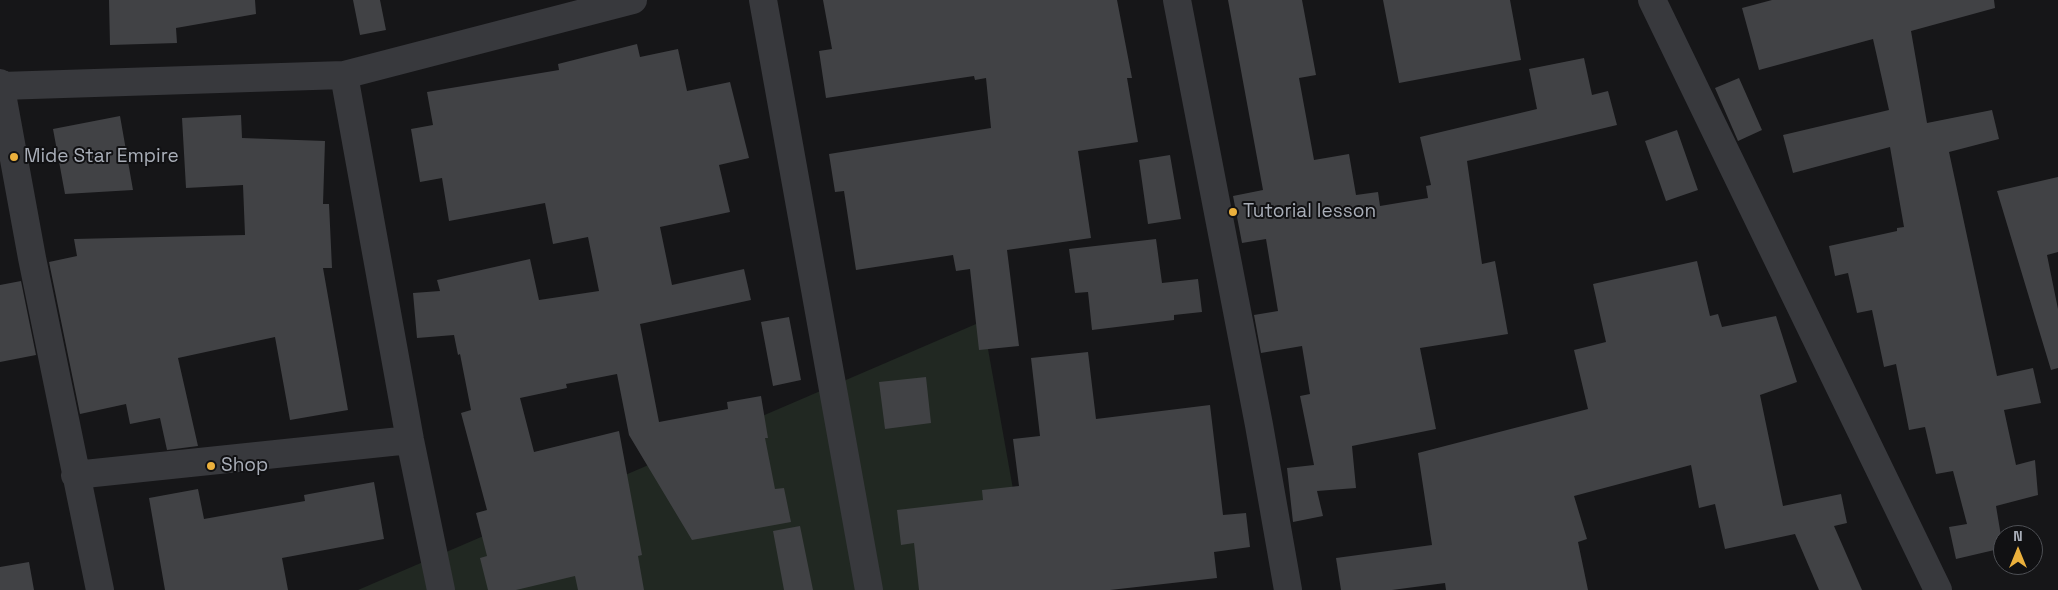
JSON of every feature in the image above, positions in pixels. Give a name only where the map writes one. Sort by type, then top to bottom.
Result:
[{"type":"street","points":[[100,590],[32,258],[0,84],[344,75],[633,0]]},
{"type":"street","points":[[763,0],[868,590]]},
{"type":"street","points":[[1177,0],[1259,425],[1288,590]]},
{"type":"street","points":[[1652,0],[1938,590]]},
{"type":"street","points":[[344,75],[410,440],[441,590]]},
{"type":"street","points":[[75,475],[410,440]]},
{"type":"shaded area","points":[[983,321],[1031,590],[358,590]]},
{"type":"building","points":[[109,0],[255,0],[256,14],[176,28],[177,43],[110,45]]},
{"type":"building","points":[[353,0],[380,0],[386,30],[360,35]]},
{"type":"building","points":[[823,0],[1117,0],[1132,78],[1127,78],[1138,142],[1078,151],[1091,238],[1007,250],[1019,346],[979,350],[970,269],[956,271],[953,255],[856,270],[844,191],[835,192],[829,154],[991,128],[986,78],[975,80],[974,76],[826,98],[819,51],[832,49]]},
{"type":"building","points":[[1228,0],[1302,0],[1316,75],[1299,78],[1314,160],[1349,154],[1356,195],[1378,192],[1380,206],[1428,198],[1426,186],[1431,185],[1420,137],[1537,109],[1529,69],[1584,58],[1592,95],[1608,91],[1617,125],[1467,161],[1482,264],[1495,261],[1508,334],[1420,348],[1436,429],[1352,446],[1356,488],[1317,491],[1323,516],[1293,522],[1287,468],[1314,465],[1300,396],[1310,394],[1302,346],[1261,353],[1254,315],[1278,311],[1266,239],[1242,243],[1233,196],[1263,190]]},
{"type":"building","points":[[1383,0],[1510,0],[1521,60],[1399,83]]},
{"type":"building","points":[[1772,0],[1994,0],[1995,8],[1911,31],[1927,123],[1992,110],[1999,139],[1949,152],[1997,376],[2033,368],[2041,403],[2004,410],[2016,465],[2035,460],[2038,495],[1996,506],[1999,525],[1993,525],[1993,550],[1956,559],[1949,527],[1967,524],[1953,471],[1936,474],[1925,427],[1909,430],[1896,364],[1884,367],[1872,310],[1857,313],[1848,273],[1835,276],[1829,246],[1897,231],[1897,228],[1904,227],[1890,147],[1793,173],[1783,135],[1889,110],[1873,39],[1759,70],[1742,8]]},
{"type":"building","points":[[637,44],[640,57],[678,49],[687,91],[730,82],[749,158],[719,165],[730,212],[660,227],[672,285],[744,269],[751,300],[640,324],[659,422],[728,409],[727,402],[761,396],[768,438],[765,438],[775,489],[784,488],[791,522],[692,540],[629,435],[617,374],[566,384],[567,388],[520,398],[534,452],[619,431],[642,555],[638,556],[644,590],[578,590],[575,576],[516,590],[488,590],[480,558],[487,556],[476,513],[487,510],[461,413],[471,410],[460,354],[458,355],[454,335],[417,338],[413,293],[440,291],[437,280],[530,259],[539,300],[599,291],[588,237],[553,244],[545,203],[449,221],[442,178],[420,182],[411,129],[433,125],[427,92],[559,70],[558,64]]},
{"type":"building","points":[[1739,78],[1762,130],[1738,141],[1715,88]]},
{"type":"building","points":[[241,115],[242,138],[325,141],[323,204],[329,204],[332,268],[323,268],[348,410],[290,420],[275,337],[178,358],[198,446],[167,450],[160,418],[130,424],[126,404],[80,414],[49,262],[77,256],[74,239],[245,235],[243,185],[186,188],[182,118]]},
{"type":"building","points":[[120,116],[133,190],[65,194],[53,129]]},
{"type":"building","points":[[1677,130],[1698,190],[1666,201],[1645,141]]},
{"type":"building","points":[[1170,155],[1181,219],[1148,224],[1139,160]]},
{"type":"building","points":[[2058,177],[2058,252],[2047,255],[2058,309],[2058,368],[2051,370],[1997,191]]},
{"type":"building","points":[[1156,239],[1162,283],[1198,279],[1202,312],[1174,315],[1174,320],[1092,330],[1088,292],[1075,293],[1069,249]]},
{"type":"building","points":[[1697,261],[1710,316],[1718,314],[1722,327],[1776,316],[1797,382],[1760,395],[1783,506],[1841,494],[1847,523],[1834,526],[1862,590],[1819,590],[1795,534],[1725,549],[1715,504],[1699,508],[1691,465],[1574,496],[1587,539],[1578,542],[1588,590],[1446,590],[1445,583],[1392,590],[1341,590],[1336,558],[1432,545],[1418,453],[1588,409],[1574,350],[1606,342],[1593,284]]},
{"type":"building","points":[[21,281],[36,355],[0,362],[0,285]]},
{"type":"building","points":[[789,317],[801,380],[773,386],[761,322]]},
{"type":"building","points":[[1088,352],[1096,419],[1210,405],[1223,515],[1246,513],[1250,547],[1214,552],[1217,578],[1110,590],[919,590],[914,543],[901,545],[897,510],[983,500],[982,490],[1019,486],[1013,439],[1040,436],[1031,358]]},
{"type":"building","points":[[926,377],[931,423],[885,429],[879,382]]},
{"type":"building","points":[[374,482],[384,539],[282,558],[288,590],[165,590],[149,498],[198,489],[204,519],[305,501],[304,495]]},
{"type":"building","points":[[800,526],[813,590],[784,590],[773,531]]},
{"type":"building","points":[[29,562],[34,590],[0,590],[0,567]]},
{"type":"place","name":"Mide Star Empire","points":[[14,157]]},
{"type":"place","name":"Tutorial lesson","points":[[1233,212]]},
{"type":"place","name":"Shop","points":[[211,466]]}]
